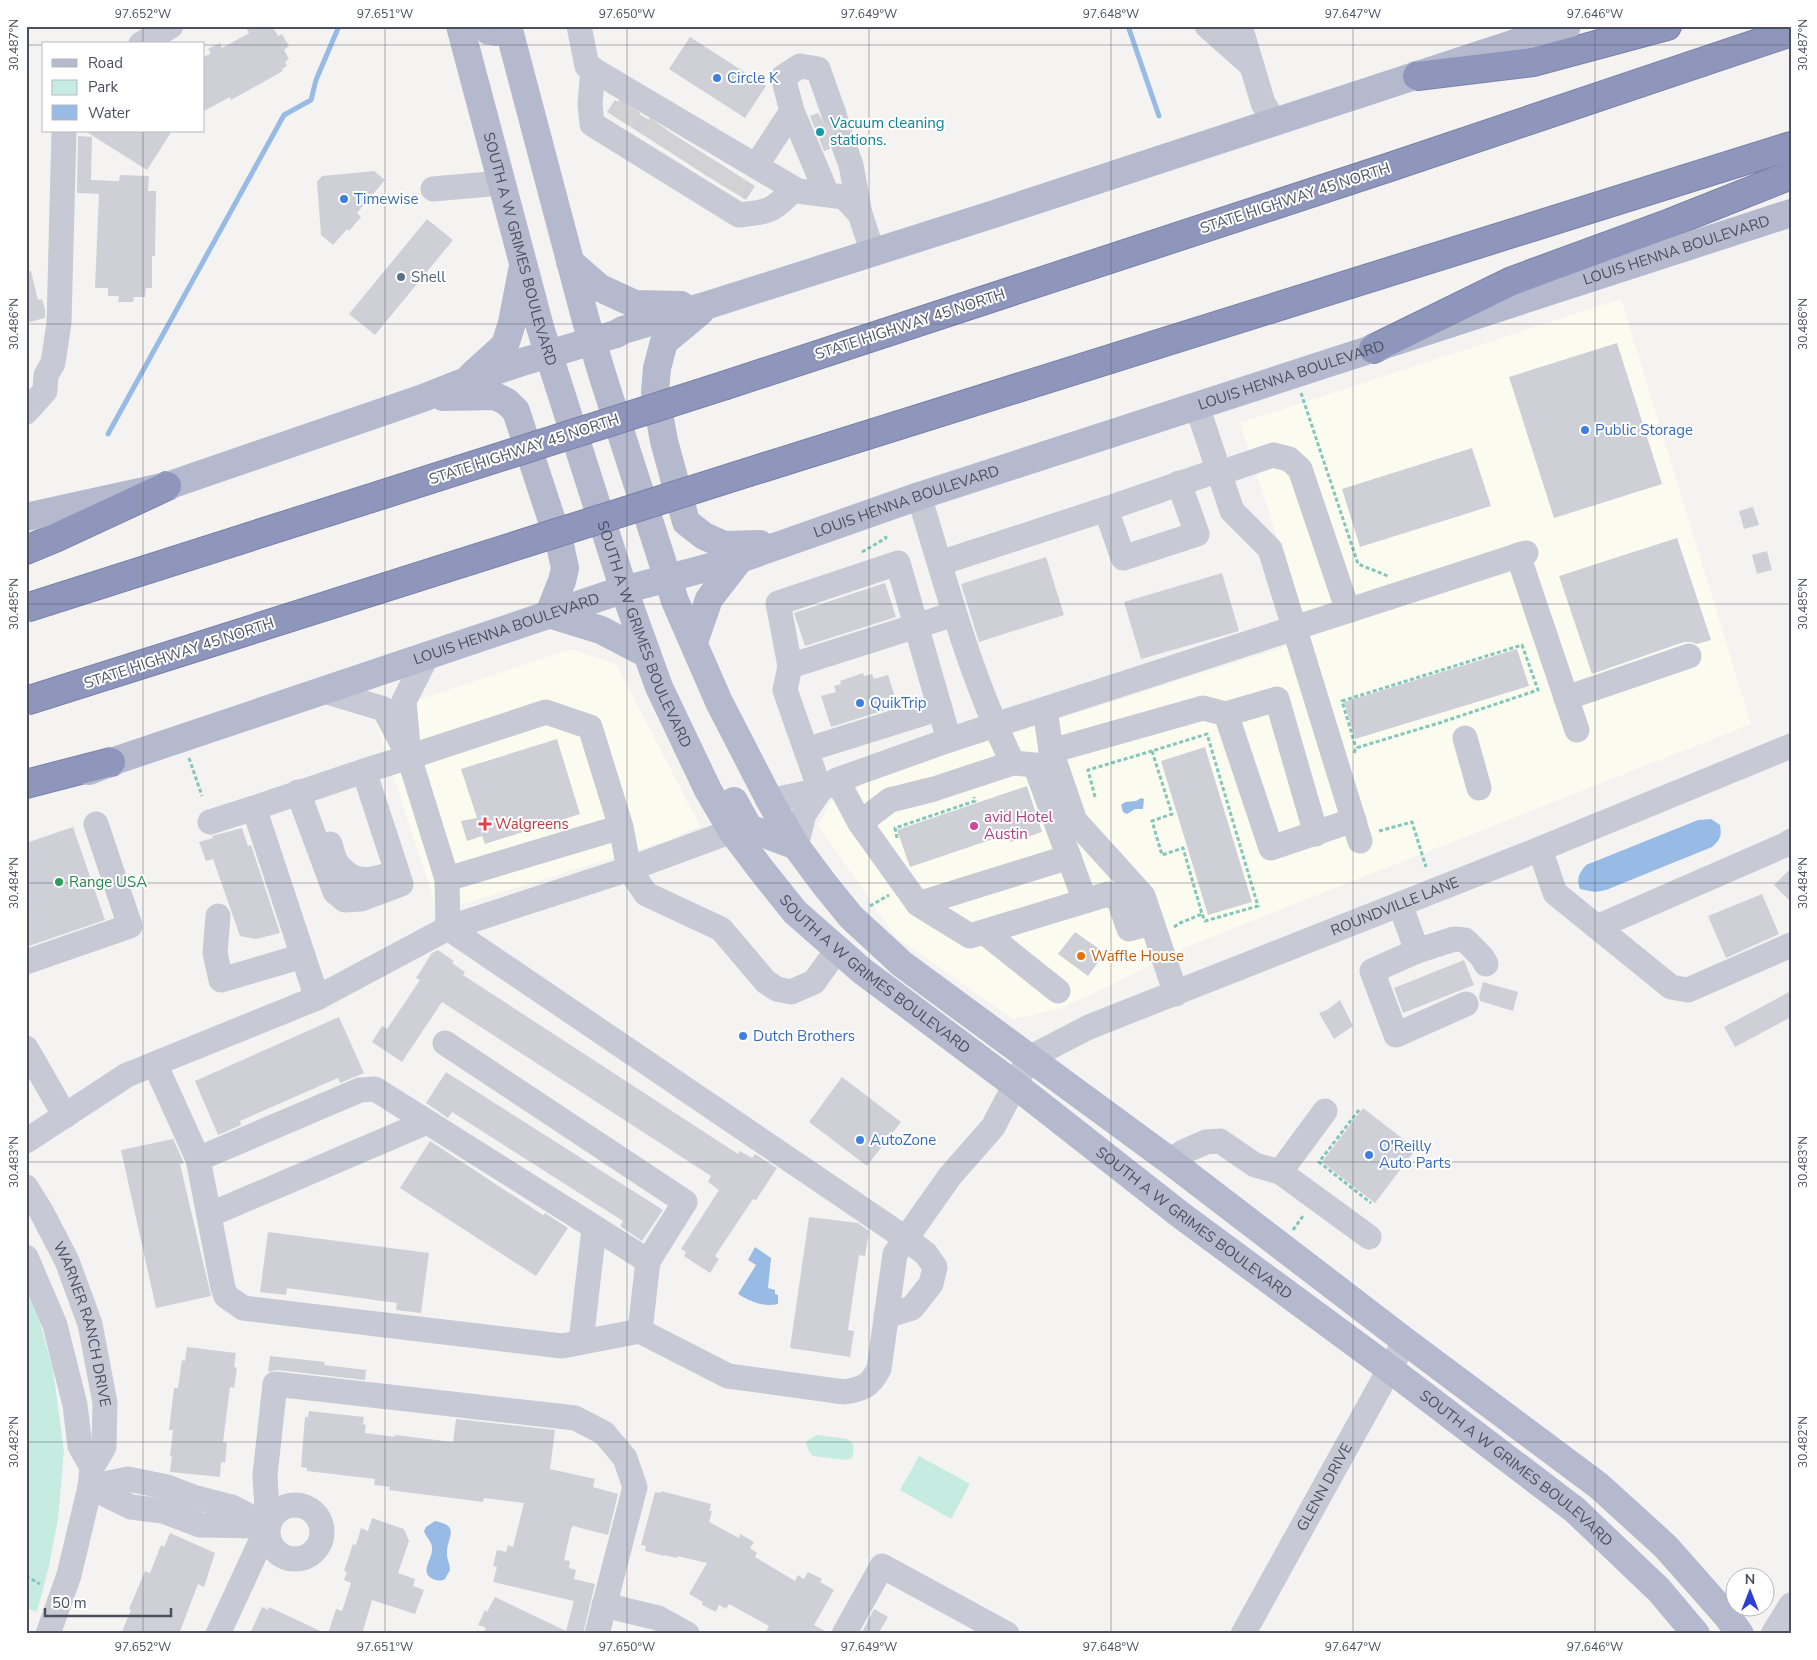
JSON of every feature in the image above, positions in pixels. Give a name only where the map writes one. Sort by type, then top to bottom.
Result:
[{"type":"highway","points":[[1417,76],[1532,62],[1667,26]]},
{"type":"highway","name":"STATE HIGHWAY 45 NORTH","points":[[26,608],[726,385],[1390,167],[1791,32]]},
{"type":"highway","name":"STATE HIGHWAY 45 NORTH","points":[[26,701],[1791,146]]},
{"type":"highway","points":[[1373,349],[1512,281],[1670,223],[1791,175]]},
{"type":"highway","points":[[26,550],[166,486]]},
{"type":"highway","points":[[26,784],[111,762]]},
{"type":"main road","name":"SOUTH A W GRIMES BOULEVARD","points":[[460,26],[523,265],[549,355],[624,590],[659,687],[708,790],[732,831],[795,912],[860,970],[1015,1085],[1182,1216],[1391,1370],[1575,1510],[1659,1590],[1696,1634]]},
{"type":"main road","points":[[26,517],[166,486],[423,398],[466,381],[616,334],[623,330],[708,306],[873,253],[1567,26]]},
{"type":"main road","name":"SOUTH A W GRIMES BOULEVARD","points":[[508,27],[592,341],[668,579],[720,702],[770,800],[796,846],[851,917],[902,964],[1170,1161],[1599,1486],[1666,1547],[1727,1616],[1740,1634]]},
{"type":"main road","name":"LOUIS HENNA BOULEVARD","points":[[26,796],[111,762],[549,614],[624,590],[740,559],[919,496],[1791,214]]},
{"type":"main road","points":[[570,262],[600,288],[634,304],[708,306]]},
{"type":"main road","points":[[466,381],[505,345],[512,323],[523,265]]},
{"type":"main road","points":[[708,306],[664,342],[655,384],[664,441],[686,522],[704,536],[724,545],[784,543]]},
{"type":"main road","points":[[423,398],[495,396],[507,402],[516,411],[560,545],[565,568],[549,614],[601,630],[647,654]]},
{"type":"main road","points":[[694,642],[709,599],[740,559]]},
{"type":"main road","points":[[690,753],[714,767],[750,828],[796,846]]},
{"type":"street","points":[[141,42],[143,26]]},
{"type":"street","points":[[143,42],[171,26]]},
{"type":"street","points":[[579,26],[587,66],[593,69],[682,149],[739,216],[764,213],[780,204],[794,189]]},
{"type":"street","points":[[1208,26],[1252,66]]},
{"type":"street","points":[[1240,26],[1263,103],[1275,123]]},
{"type":"street","points":[[827,194],[792,111],[783,78],[800,66],[818,68],[834,114]]},
{"type":"street","points":[[593,69],[590,104],[592,124],[682,149],[798,191],[844,197],[860,214]]},
{"type":"street","points":[[682,149],[792,111]]},
{"type":"street","points":[[26,412],[45,391],[36,378],[53,363],[59,323],[64,132]]},
{"type":"street","points":[[843,142],[851,165],[860,214],[873,253]]},
{"type":"street","points":[[433,189],[501,183]]},
{"type":"street","points":[[1197,406],[1232,511],[1270,548],[1363,831],[1316,834],[1271,848],[1226,714]]},
{"type":"street","points":[[940,563],[1179,483],[1273,455],[1289,458],[1300,469],[1348,611]]},
{"type":"street","points":[[1106,508],[1123,558],[1197,534],[1179,483]]},
{"type":"street","points":[[919,496],[954,614],[994,726],[1013,763]]},
{"type":"street","points":[[770,800],[828,785],[949,740],[1522,554],[1577,730]]},
{"type":"street","points":[[949,740],[898,563],[778,603],[790,666],[785,690],[806,750],[828,785],[860,823],[918,904],[970,936],[1108,894],[1119,900],[1129,929],[1162,928]]},
{"type":"street","points":[[790,666],[954,614]]},
{"type":"street","points":[[410,758],[404,701],[427,656]]},
{"type":"street","points":[[1566,698],[1689,656]]},
{"type":"street","points":[[324,691],[384,709],[410,758],[447,879],[448,928]]},
{"type":"street","points":[[1052,751],[1203,708],[1226,714],[1277,698],[1316,834]]},
{"type":"street","points":[[806,750],[940,708]]},
{"type":"street","points":[[1045,709],[1052,751],[1075,821],[1143,896],[1162,928],[1176,994]]},
{"type":"street","points":[[210,822],[254,808],[301,799],[364,771],[410,758],[546,712],[590,727],[622,827],[630,869],[646,894],[721,929],[766,982],[777,989],[791,992],[814,982],[837,950]]},
{"type":"street","points":[[1465,738],[1479,788]]},
{"type":"street","name":"ROUNDVILLE LANE","points":[[1029,1058],[1090,1027],[1540,849],[1791,746]]},
{"type":"street","points":[[860,823],[890,800],[1013,763],[1035,765],[1085,901]]},
{"type":"street","points":[[301,799],[335,892],[345,900],[361,899],[401,884],[364,771]]},
{"type":"street","points":[[796,846],[804,814],[828,785]]},
{"type":"street","points":[[254,808],[317,998]]},
{"type":"street","points":[[26,962],[130,926],[96,824]]},
{"type":"street","points":[[447,879],[622,827]]},
{"type":"street","points":[[26,1141],[127,1075],[317,998],[448,928],[630,869],[732,831]]},
{"type":"street","points":[[1597,927],[1791,841]]},
{"type":"street","points":[[1540,849],[1555,893],[1671,987],[1688,990],[1791,945]]},
{"type":"street","points":[[918,904],[1069,857]]},
{"type":"street","points":[[1400,904],[1417,951]]},
{"type":"street","points":[[218,916],[215,953],[221,980],[303,956]]},
{"type":"street","points":[[448,928],[926,1254],[935,1266],[931,1284],[912,1308],[886,1316]]},
{"type":"street","points":[[984,932],[1058,991]]},
{"type":"street","points":[[1466,1004],[1396,1035],[1372,971],[1417,951],[1454,939],[1465,940],[1482,957],[1486,964]]},
{"type":"street","points":[[445,1043],[685,1202],[648,1261],[640,1330]]},
{"type":"street","points":[[26,1048],[65,1116]]},
{"type":"street","points":[[155,1064],[198,1159],[223,1288],[226,1296],[243,1308],[562,1346],[640,1330],[728,1376],[844,1392],[860,1390],[873,1380],[879,1369],[895,1254],[950,1176],[993,1127],[1029,1058]]},
{"type":"street","points":[[198,1159],[360,1090],[375,1089],[648,1261]]},
{"type":"street","points":[[1280,1172],[1325,1112]]},
{"type":"street","points":[[209,1215],[427,1122]]},
{"type":"street","points":[[1170,1161],[1183,1152],[1206,1142],[1220,1141],[1255,1165],[1280,1172],[1369,1237]]},
{"type":"street","name":"WARNER RANCH DRIVE","points":[[26,1187],[67,1261],[90,1324],[105,1403],[104,1447],[91,1477],[69,1575],[48,1634]]},
{"type":"street","points":[[581,1342],[594,1228]]},
{"type":"street","name":"WARNER RANCH DRIVE","points":[[26,1257],[54,1325],[75,1405],[80,1446],[91,1477]]},
{"type":"street","name":"GLENN DRIVE","points":[[1243,1634],[1406,1341]]},
{"type":"street","points":[[218,1634],[268,1526],[265,1475],[276,1384],[576,1418],[604,1433],[625,1458],[635,1487],[596,1634]]},
{"type":"street","points":[[91,1477],[131,1506],[163,1511],[200,1525],[268,1526]]},
{"type":"street","points":[[844,1634],[882,1566],[1006,1634]]},
{"type":"street","points":[[1773,1634],[1791,1605]]},
{"type":"street","points":[[604,1606],[658,1618],[686,1634]]},
{"type":"path","points":[[1300,392],[1358,564],[1388,576]]},
{"type":"path","points":[[858,554],[886,538],[885,534]]},
{"type":"path","points":[[1353,761],[1356,748],[1342,701],[1522,645],[1538,690],[1356,748]]},
{"type":"path","points":[[1095,798],[1088,770],[1207,734],[1258,906],[1205,921],[1183,848],[1162,855],[1152,821],[1172,814],[1152,751]]},
{"type":"path","points":[[187,752],[202,796]]},
{"type":"path","points":[[898,843],[895,828],[974,800],[974,797],[982,794]]},
{"type":"path","points":[[1363,831],[1412,822],[1426,867]]},
{"type":"path","points":[[868,908],[894,892]]},
{"type":"path","points":[[1162,928],[1174,927],[1202,914]]},
{"type":"path","points":[[1359,1110],[1319,1162],[1371,1203]]},
{"type":"path","points":[[1290,1234],[1303,1216]]},
{"type":"path","points":[[26,1576],[40,1584]]},
{"type":"shaded area","points":[[1621,299],[1751,724],[1186,947],[1059,1009],[1013,1019],[896,937],[818,825],[832,800],[878,776],[1310,639],[1240,423]]},
{"type":"shaded area","points":[[571,649],[616,664],[700,826],[666,841],[438,912],[373,715]]},
{"type":"green space","points":[[26,1285],[37,1312],[53,1369],[64,1451],[58,1519],[49,1566],[37,1612],[26,1608]]},
{"type":"green space","points":[[817,1435],[847,1439],[854,1447],[852,1458],[845,1460],[813,1456],[806,1443]]},
{"type":"green space","points":[[919,1456],[970,1484],[951,1519],[900,1490]]},
{"type":"water","points":[[1141,798],[1144,799],[1143,809],[1135,809],[1127,814],[1123,812],[1121,805],[1125,802],[1136,801]]},
{"type":"water","points":[[1711,819],[1720,825],[1721,832],[1719,840],[1712,847],[1606,890],[1595,892],[1580,889],[1579,876],[1586,865],[1698,820]]},
{"type":"water","points":[[755,1247],[771,1258],[768,1288],[775,1290],[775,1294],[778,1295],[778,1304],[767,1305],[757,1303],[738,1294],[756,1265],[748,1260]]},
{"type":"water","points":[[435,1521],[448,1526],[451,1533],[447,1548],[450,1570],[445,1579],[441,1580],[435,1580],[427,1573],[432,1547],[424,1531],[426,1527]]},
{"type":"building","points":[[245,26],[272,26],[278,36],[282,34],[289,46],[284,50],[289,59],[285,62],[287,66],[282,69],[283,71],[231,100],[230,97],[205,110],[205,56],[211,53],[208,49],[220,43],[222,48],[249,33]]},
{"type":"building","name":"Circle K","points":[[690,37],[766,86],[745,118],[669,69]]},
{"type":"building","points":[[615,100],[755,186],[746,200],[607,112]]},
{"type":"building","name":"Vacuum cleaning stations.","points":[[818,113],[825,125],[838,128],[845,123],[847,130],[839,129],[832,133],[829,141],[830,149],[824,151],[810,116]]},
{"type":"building","points":[[87,132],[171,132],[147,170]]},
{"type":"building","points":[[78,136],[92,137],[91,180],[119,181],[120,175],[149,176],[148,191],[156,191],[155,256],[152,256],[152,288],[146,288],[145,297],[134,297],[133,302],[118,302],[119,296],[108,296],[108,288],[95,288],[99,194],[77,193]]},
{"type":"building","name":"Timewise","points":[[374,171],[385,180],[357,213],[361,217],[333,245],[321,235],[317,182],[322,176]]},
{"type":"building","name":"Shell","points":[[427,219],[453,240],[375,335],[349,314]]},
{"type":"building","points":[[31,271],[38,300],[42,299],[45,309],[45,318],[26,323],[26,272]]},
{"type":"building","name":"Public Storage","points":[[1617,343],[1662,484],[1554,518],[1509,377]]},
{"type":"building","points":[[1472,448],[1491,506],[1360,547],[1342,489]]},
{"type":"building","points":[[1753,507],[1759,525],[1744,529],[1739,511]]},
{"type":"building","points":[[1677,538],[1711,640],[1697,644],[1684,642],[1592,674],[1559,576]]},
{"type":"building","points":[[1767,551],[1772,570],[1757,574],[1752,555]]},
{"type":"building","points":[[1046,557],[1064,615],[979,642],[961,584]]},
{"type":"building","points":[[1222,573],[1239,631],[1141,659],[1124,602]]},
{"type":"building","points":[[885,583],[896,617],[805,646],[794,613]]},
{"type":"building","points":[[1517,649],[1529,686],[1355,739],[1344,702]]},
{"type":"building","name":"QuikTrip","points":[[863,673],[864,676],[872,674],[874,679],[888,675],[898,706],[831,727],[821,696],[836,692],[834,686],[841,684],[840,681]]},
{"type":"building","name":"Walgreens","points":[[557,739],[580,814],[485,844],[482,836],[467,841],[461,821],[477,818],[461,769]]},
{"type":"building","points":[[1205,747],[1252,902],[1208,915],[1161,761]]},
{"type":"building","name":"avid Hotel Austin","points":[[1027,786],[1042,832],[1011,842],[1008,834],[910,867],[897,830]]},
{"type":"building","name":"Range USA","points":[[73,827],[105,920],[26,947],[26,843]]},
{"type":"building","points":[[242,828],[248,846],[251,845],[280,933],[256,939],[240,936],[213,859],[206,861],[199,842],[213,838],[212,836]]},
{"type":"building","points":[[1791,868],[1791,902],[1774,885]]},
{"type":"building","points":[[1762,894],[1779,934],[1726,958],[1708,916]]},
{"type":"building","points":[[1075,932],[1105,953],[1088,976],[1058,954]]},
{"type":"building","points":[[438,950],[454,961],[452,963],[465,972],[463,975],[738,1154],[740,1151],[752,1158],[755,1154],[777,1168],[756,1200],[753,1199],[715,1256],[719,1259],[710,1273],[684,1256],[686,1252],[681,1249],[719,1190],[708,1182],[711,1176],[442,1002],[402,1062],[372,1042],[382,1026],[387,1029],[420,980],[416,978],[432,953]]},
{"type":"building","points":[[1464,960],[1474,985],[1403,1013],[1394,988]]},
{"type":"building","points":[[1483,982],[1518,992],[1513,1011],[1480,1001],[1479,997]]},
{"type":"building","points":[[1791,991],[1791,1017],[1735,1047],[1724,1027]]},
{"type":"building","points":[[1340,1000],[1353,1026],[1334,1039],[1319,1013],[1327,1010]]},
{"type":"building","points":[[339,1017],[364,1073],[340,1083],[338,1078],[240,1121],[241,1125],[218,1135],[195,1081]]},
{"type":"building","points":[[446,1072],[663,1210],[642,1241],[620,1226],[623,1221],[452,1112],[448,1118],[426,1103]]},
{"type":"building","name":"AutoZone","points":[[842,1077],[901,1122],[867,1166],[809,1122]]},
{"type":"building","name":"O'Reilly Auto Parts","points":[[1363,1108],[1416,1149],[1375,1203],[1322,1162]]},
{"type":"building","points":[[173,1139],[184,1163],[180,1164],[211,1296],[156,1308],[121,1150]]},
{"type":"building","points":[[430,1141],[543,1215],[545,1213],[568,1228],[536,1276],[400,1188]]},
{"type":"building","points":[[809,1217],[858,1223],[869,1231],[865,1256],[859,1255],[848,1330],[854,1331],[850,1357],[790,1348]]},
{"type":"building","points":[[268,1232],[429,1253],[421,1313],[396,1310],[397,1303],[287,1288],[286,1295],[260,1292]]},
{"type":"building","points":[[187,1347],[236,1353],[234,1367],[237,1368],[234,1388],[230,1387],[223,1442],[227,1443],[225,1463],[221,1462],[220,1477],[170,1472],[173,1430],[169,1430],[174,1388],[178,1388],[182,1360],[185,1361]]},
{"type":"building","points":[[270,1356],[325,1362],[324,1365],[366,1370],[365,1380],[277,1370],[268,1372]]},
{"type":"building","points":[[309,1411],[364,1417],[365,1433],[453,1442],[456,1419],[555,1430],[550,1469],[595,1479],[593,1487],[618,1494],[608,1535],[573,1526],[571,1529],[564,1560],[570,1561],[569,1568],[576,1570],[574,1579],[595,1584],[583,1634],[483,1634],[486,1628],[478,1625],[485,1610],[487,1612],[495,1597],[566,1631],[574,1601],[493,1582],[497,1567],[493,1566],[497,1550],[506,1552],[508,1545],[513,1547],[524,1503],[484,1498],[483,1502],[389,1490],[390,1487],[374,1485],[375,1479],[307,1471],[307,1468],[301,1467],[305,1417],[308,1417]]},
{"type":"building","points":[[661,1491],[711,1504],[709,1511],[712,1511],[709,1522],[739,1538],[740,1534],[754,1542],[750,1548],[757,1553],[755,1557],[795,1581],[798,1575],[804,1579],[808,1572],[822,1579],[820,1582],[834,1590],[814,1625],[830,1634],[765,1634],[769,1626],[729,1604],[726,1609],[719,1605],[716,1612],[702,1605],[703,1602],[689,1594],[707,1563],[645,1551],[646,1546],[641,1545],[655,1492],[661,1493]]},
{"type":"building","points":[[372,1518],[404,1529],[409,1541],[398,1573],[415,1579],[413,1586],[424,1590],[415,1614],[372,1600],[362,1634],[328,1634],[336,1609],[342,1611],[351,1583],[344,1580],[347,1572],[344,1571],[353,1544],[356,1545],[361,1528],[368,1531]]},
{"type":"building","points":[[170,1533],[215,1553],[204,1587],[198,1584],[179,1634],[121,1634],[145,1571],[150,1573],[161,1545],[164,1547]]},
{"type":"building","points":[[262,1607],[268,1610],[269,1607],[327,1634],[250,1634]]},
{"type":"building","points":[[874,1609],[888,1617],[878,1634],[861,1634]]},
{"type":"waterway","points":[[108,434],[284,115],[311,100],[316,80],[339,26]]},
{"type":"waterway","points":[[1128,26],[1159,116]]},
{"type":"tunnel","points":[[621,120],[630,106]]},
{"type":"tunnel","points":[[834,114],[843,143]]},
{"type":"tunnel","points":[[650,139],[660,125]]},
{"type":"tunnel","points":[[667,150],[676,136]]},
{"type":"tunnel","points":[[684,161],[693,147]]},
{"type":"tunnel","points":[[699,171],[708,157]]},
{"type":"tunnel","points":[[714,180],[723,166]]},
{"type":"tunnel","points":[[730,190],[738,176]]},
{"type":"place","name":"Circle K","points":[[717,78]]},
{"type":"place","name":"Vacuum cleaning stations.","points":[[820,132]]},
{"type":"place","name":"Timewise","points":[[344,199]]},
{"type":"place","name":"Shell","points":[[401,277]]},
{"type":"place","name":"Public Storage","points":[[1585,430]]},
{"type":"place","name":"QuikTrip","points":[[860,703]]},
{"type":"place","name":"Walgreens","points":[[485,824]]},
{"type":"place","name":"avid Hotel Austin","points":[[974,826]]},
{"type":"place","name":"Range USA","points":[[59,882]]},
{"type":"place","name":"Waffle House","points":[[1081,956]]},
{"type":"place","name":"Dutch Brothers","points":[[743,1036]]},
{"type":"place","name":"AutoZone","points":[[860,1140]]},
{"type":"place","name":"O'Reilly Auto Parts","points":[[1369,1155]]}]
